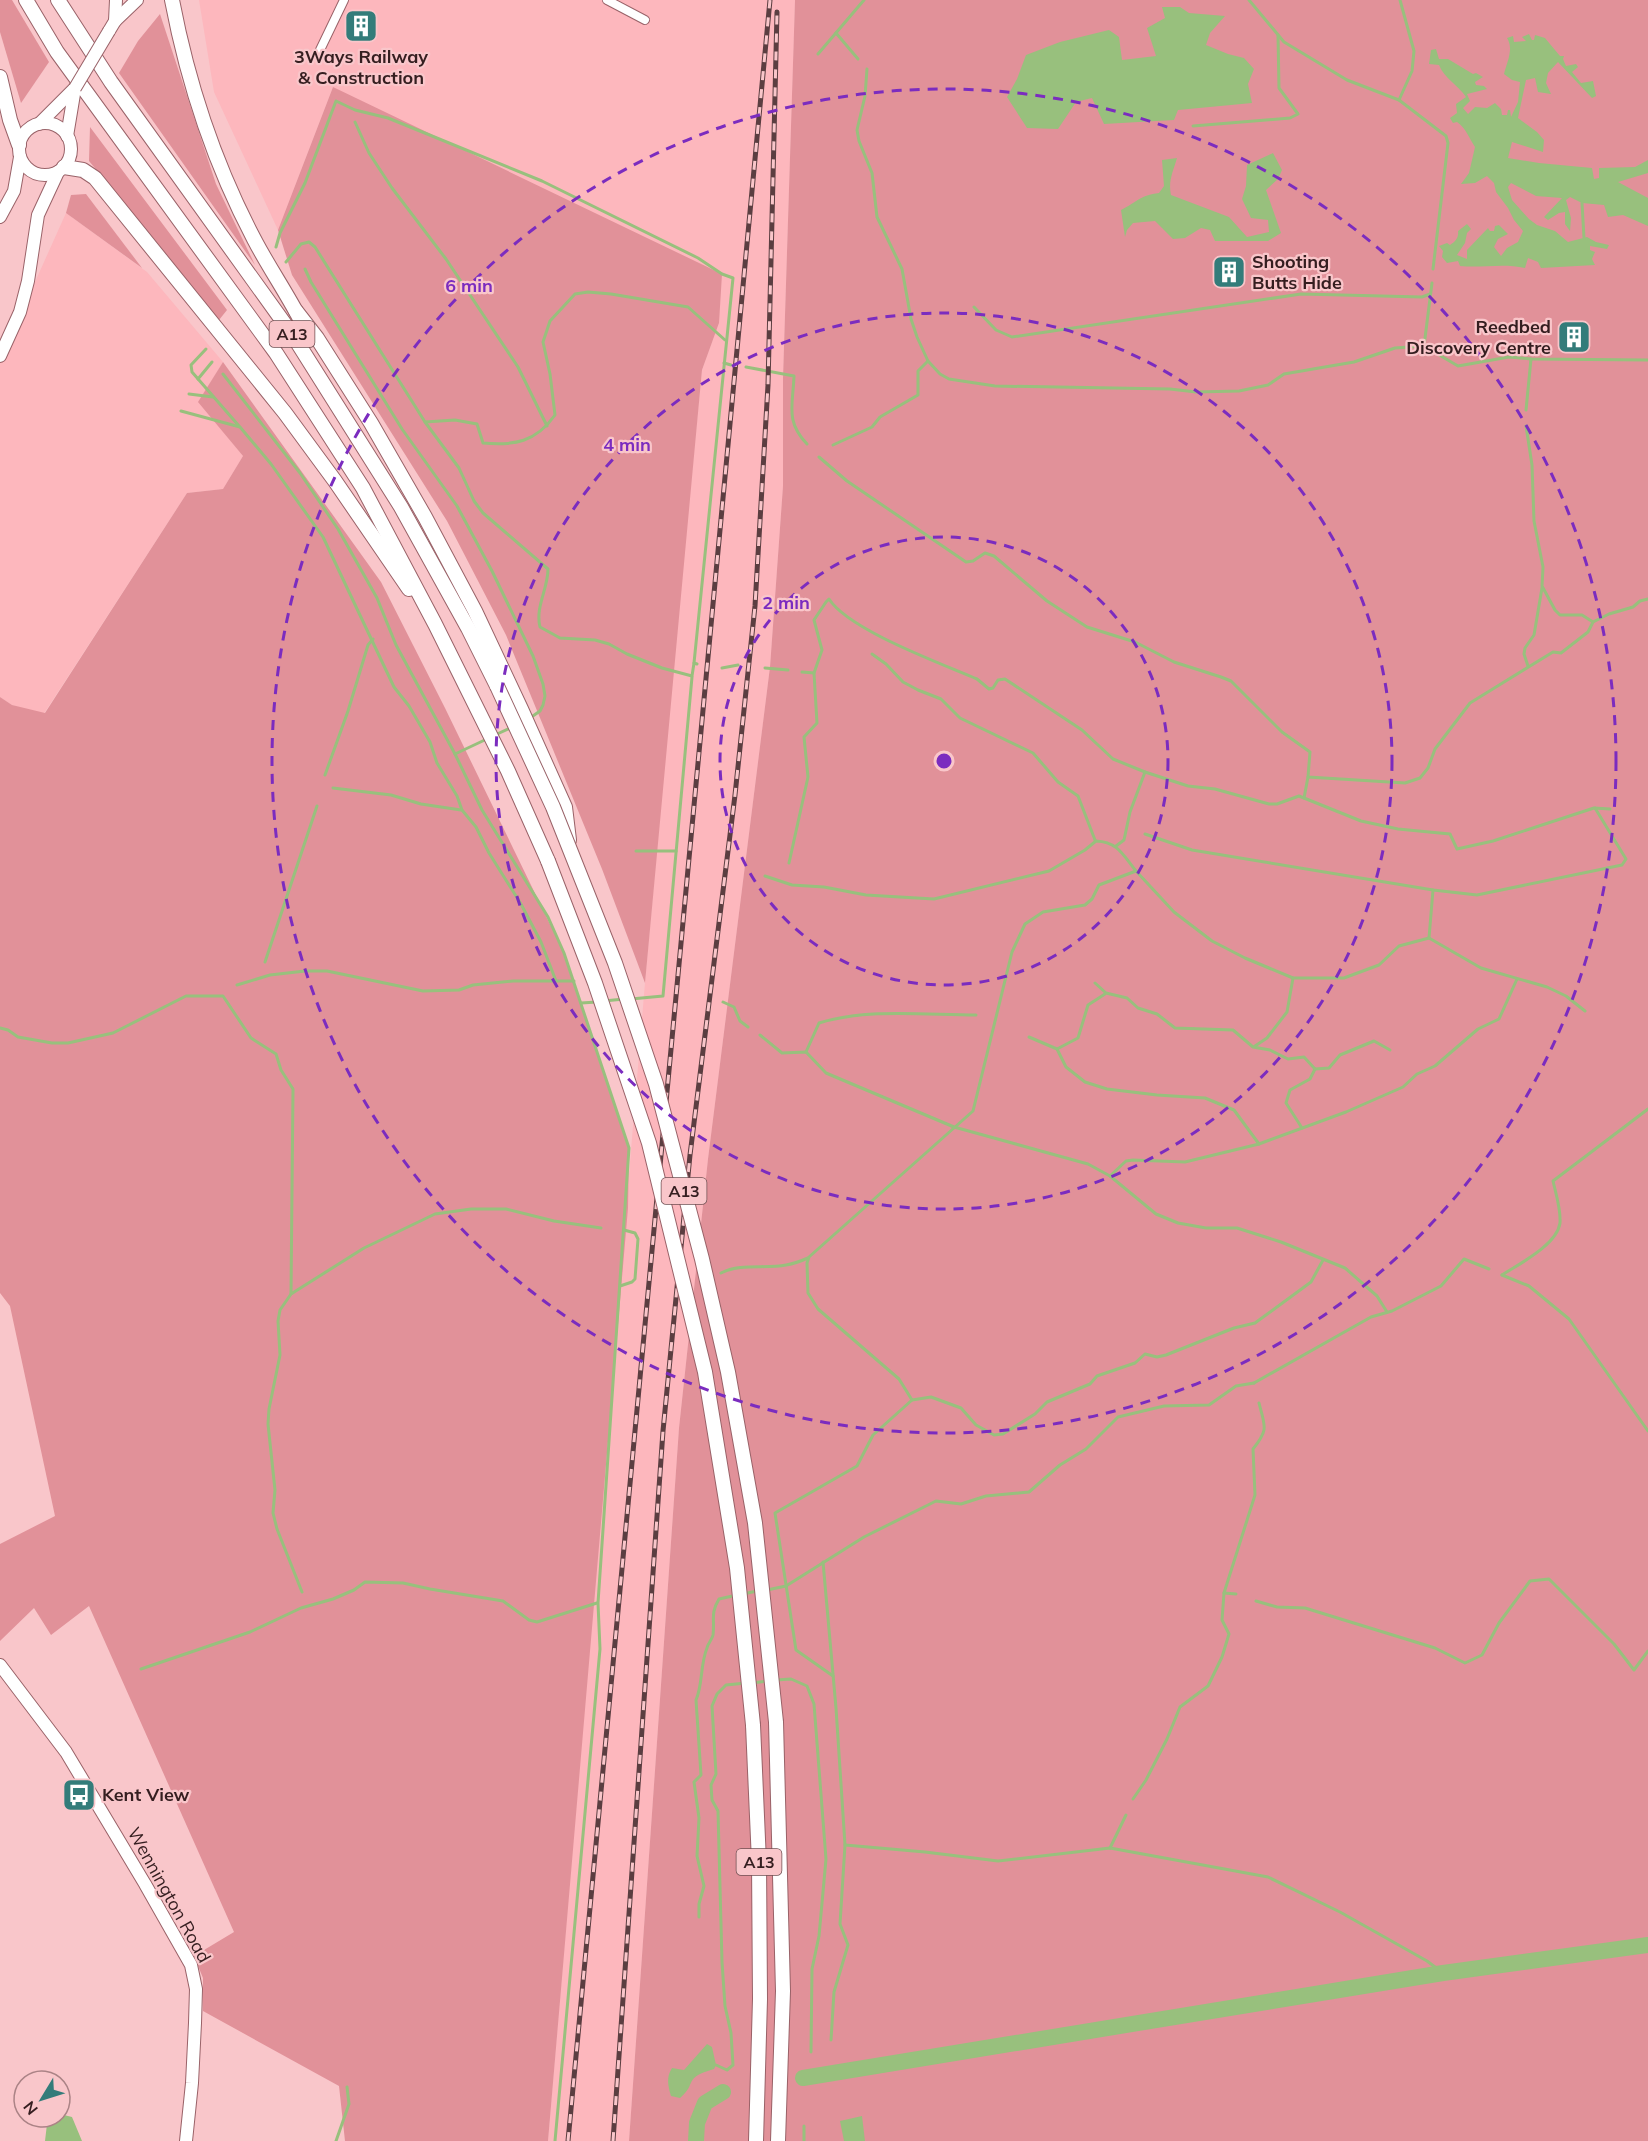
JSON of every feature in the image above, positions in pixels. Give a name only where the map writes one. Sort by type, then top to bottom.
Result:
[{"type":"highway","name":"A13","points":[[26,0],[57,52],[276,353],[363,489],[472,698],[548,861],[595,983],[649,1143],[705,1372],[737,1568],[753,1725],[759,1862],[760,1999],[756,2141]]},
{"type":"highway","name":"A13","points":[[58,0],[111,82],[292,334],[401,507],[468,628],[502,683],[615,963],[656,1084],[702,1259],[728,1372],[755,1523],[776,1722],[783,1991],[778,2141]]},
{"type":"highway","points":[[172,0],[184,57],[207,134],[229,188],[254,241],[353,409],[401,507]]},
{"type":"highway","points":[[0,77],[20,151]]},
{"type":"highway","points":[[61,170],[83,170],[95,178],[285,413],[335,481],[392,567],[435,624]]},
{"type":"highway","points":[[296,311],[371,423],[425,517],[475,611],[502,683]]},
{"type":"main road","points":[[112,26],[116,0]]},
{"type":"main road","points":[[0,217],[14,191],[20,151],[26,131],[39,124],[71,96],[112,26],[137,0]]},
{"type":"main road","points":[[0,356],[20,312],[28,281],[39,215],[71,152],[68,136],[71,96]]},
{"type":"main road","points":[[39,124],[55,125],[68,136]]},
{"type":"main road","points":[[20,151],[29,170],[35,174],[43,176],[61,170]]},
{"type":"main road","name":"Wennington Road","points":[[0,1665],[66,1752],[191,1965],[196,1989],[192,2083],[186,2141]]},
{"type":"street","points":[[320,50],[344,0]]},
{"type":"street","points":[[607,0],[645,20]]},
{"type":"shaded area","points":[[0,0],[12,0],[49,62],[21,103],[0,32]]},
{"type":"shaded area","points":[[199,0],[795,0],[783,378],[783,486],[770,667],[708,1159],[679,1428],[629,2141],[548,2141],[675,647],[702,370],[719,323],[333,87],[278,230],[214,92]]},
{"type":"shaded area","points":[[795,0],[1648,0],[1648,2141],[629,2141],[679,1428],[708,1159],[770,667],[783,486],[783,378]]},
{"type":"shaded area","points":[[1162,7],[1180,7],[1189,13],[1225,16],[1210,33],[1206,45],[1244,58],[1254,69],[1248,84],[1252,103],[1178,110],[1174,120],[1104,124],[1092,98],[1076,102],[1058,129],[1027,128],[1007,97],[1026,55],[1060,42],[1109,30],[1119,37],[1122,60],[1156,56],[1147,28],[1165,18]]},
{"type":"shaded area","points":[[160,14],[216,184],[255,265],[119,73],[138,41]]},
{"type":"shaded area","points":[[1529,34],[1532,40],[1535,35],[1545,38],[1560,56],[1564,56],[1566,66],[1576,64],[1578,67],[1572,72],[1581,83],[1593,81],[1596,96],[1592,98],[1558,62],[1548,73],[1546,83],[1551,94],[1538,92],[1535,78],[1526,80],[1518,118],[1544,140],[1543,152],[1512,142],[1508,158],[1592,168],[1594,179],[1599,178],[1599,168],[1635,167],[1648,160],[1648,173],[1618,182],[1648,198],[1648,226],[1623,215],[1608,217],[1604,205],[1582,203],[1570,197],[1566,200],[1571,218],[1570,231],[1565,224],[1565,212],[1548,220],[1544,217],[1562,198],[1536,196],[1511,183],[1508,187],[1512,200],[1537,225],[1555,231],[1568,242],[1587,237],[1609,245],[1607,249],[1590,246],[1590,250],[1595,252],[1592,259],[1595,265],[1541,268],[1538,262],[1528,258],[1525,268],[1460,266],[1458,261],[1447,263],[1442,257],[1443,251],[1439,246],[1454,243],[1458,231],[1467,224],[1471,229],[1457,255],[1467,259],[1467,250],[1488,228],[1494,231],[1495,226],[1499,225],[1508,234],[1498,239],[1494,247],[1501,256],[1507,248],[1518,242],[1523,231],[1496,192],[1494,183],[1487,176],[1475,183],[1461,184],[1469,173],[1475,147],[1463,127],[1457,122],[1453,123],[1450,118],[1457,113],[1456,104],[1466,97],[1444,74],[1439,65],[1429,64],[1431,50],[1436,49],[1439,59],[1448,59],[1473,74],[1476,73],[1483,77],[1475,82],[1476,85],[1487,89],[1467,94],[1470,101],[1463,108],[1468,114],[1475,107],[1487,108],[1495,103],[1501,109],[1502,115],[1507,115],[1510,110],[1511,117],[1518,102],[1520,82],[1504,74],[1510,51],[1507,38],[1513,36],[1514,42],[1526,41],[1522,37]]},
{"type":"shaded area","points":[[333,87],[722,274],[719,323],[702,370],[645,983],[602,869],[506,635],[447,521],[292,275],[278,230]]},
{"type":"shaded area","points":[[90,127],[227,310],[219,320],[89,161]]},
{"type":"shaded area","points":[[1273,153],[1282,170],[1278,179],[1266,190],[1281,233],[1268,241],[1215,241],[1210,230],[1201,228],[1185,238],[1173,239],[1155,221],[1133,223],[1125,237],[1121,210],[1143,197],[1159,193],[1164,186],[1162,160],[1177,158],[1171,181],[1171,195],[1229,217],[1247,237],[1269,232],[1268,220],[1251,218],[1242,199],[1246,186],[1247,165]]},
{"type":"shaded area","points":[[86,194],[142,268],[66,213],[71,195]]},
{"type":"shaded area","points":[[66,213],[147,272],[223,362],[199,402],[243,456],[223,489],[187,493],[43,715],[12,705],[0,697],[0,360]]},
{"type":"shaded area","points":[[223,362],[381,582],[564,953],[629,1148],[628,1208],[548,2141],[345,2141],[339,2086],[203,2011],[203,1978],[194,1956],[234,1932],[89,1606],[51,1635],[34,1608],[0,1641],[0,1544],[55,1516],[10,1306],[0,1293],[0,697],[12,705],[45,713],[187,493],[223,489],[243,456],[198,402]]},
{"type":"shaded area","points":[[707,2044],[712,2047],[716,2065],[714,2069],[694,2078],[680,2098],[671,2096],[668,2082],[672,2068],[684,2070]]},
{"type":"shaded area","points":[[862,2116],[865,2141],[844,2141],[840,2121]]},
{"type":"shaded area","points":[[72,2117],[82,2141],[45,2141],[46,2129],[72,2129]]},
{"type":"waterway","points":[[818,54],[864,0]]},
{"type":"waterway","points":[[1249,0],[1284,42],[1347,80],[1399,100],[1446,136],[1448,143],[1433,269]]},
{"type":"waterway","points":[[1399,100],[1412,71],[1414,51],[1400,0]]},
{"type":"waterway","points":[[836,33],[858,59]]},
{"type":"waterway","points":[[1193,126],[1290,118],[1298,114],[1279,88],[1278,35]]},
{"type":"waterway","points":[[867,69],[865,96],[857,130],[872,173],[877,217],[902,269],[911,319],[917,337],[928,361],[940,374],[949,379],[995,386],[1170,389],[1196,392],[1239,391],[1268,385],[1284,374],[1354,362],[1395,348],[1424,346],[1458,366],[1509,357],[1648,360]]},
{"type":"waterway","points":[[276,247],[280,233],[305,183],[336,101],[355,110],[388,118],[542,181],[698,258],[722,274],[733,278],[694,663]]},
{"type":"waterway","points":[[355,122],[369,153],[392,188],[446,259],[518,367],[547,426]]},
{"type":"waterway","points":[[1582,203],[1584,238]]},
{"type":"waterway","points":[[286,262],[301,244],[309,242],[315,247],[425,422],[459,468],[474,501],[483,513],[548,569],[539,612],[540,627],[560,638],[595,640],[609,644],[662,668],[692,676],[694,663],[697,664]]},
{"type":"waterway","points":[[305,269],[402,429],[457,506],[492,571],[533,656],[543,684],[545,696],[543,705],[540,711],[530,718]]},
{"type":"waterway","points":[[1424,346],[1432,283]]},
{"type":"waterway","points":[[425,422],[455,420],[477,424],[483,443],[514,443],[532,437],[540,431],[555,415],[543,342],[550,321],[575,294],[588,292],[611,294],[688,307],[725,340]]},
{"type":"waterway","points":[[974,307],[996,330],[1012,337],[1301,294],[1422,297],[1430,294]]},
{"type":"waterway","points":[[206,349],[191,365],[192,372],[239,426]]},
{"type":"waterway","points":[[1526,410],[1531,359]]},
{"type":"waterway","points":[[833,445],[872,427],[880,417],[918,395],[918,371],[928,361]]},
{"type":"waterway","points":[[198,379],[212,362]]},
{"type":"waterway","points":[[724,363],[731,365]]},
{"type":"waterway","points":[[746,367],[794,376],[793,420],[800,436],[807,444]]},
{"type":"waterway","points":[[223,374],[300,473],[338,529],[377,598],[396,645],[455,754],[482,810],[548,917],[564,953],[629,1148],[598,1603],[600,1649],[555,2141]]},
{"type":"waterway","points":[[189,394],[213,397]]},
{"type":"waterway","points":[[181,411],[240,427],[271,464],[323,537],[394,687],[409,706],[430,742],[437,763],[457,796],[462,810],[476,827],[489,853],[521,904],[541,942],[556,981]]},
{"type":"waterway","points":[[1526,426],[1532,465],[1534,521],[1543,567],[1542,586],[1560,615],[1582,615],[1593,622]]},
{"type":"waterway","points":[[819,457],[847,481],[966,562],[973,561],[985,553],[994,556],[1047,601],[1087,627],[1135,642],[1174,662],[1231,681],[1282,732],[1310,752],[1308,777],[1405,783],[1420,778],[1428,768],[1435,749],[1470,703],[1553,652],[1561,653],[1588,632],[1593,622],[1648,599]]},
{"type":"waterway","points":[[1528,666],[1524,654],[1525,648],[1534,635],[1542,588]]},
{"type":"waterway","points":[[789,863],[808,777],[804,737],[817,723],[814,673],[822,650],[814,620],[829,599],[840,611],[875,634],[977,679],[989,689],[993,688],[998,680],[1005,679],[1082,730],[1113,759],[1188,786],[1215,789],[1269,804],[1277,804],[1299,796],[1361,821],[1398,829],[1450,834],[1457,849],[1493,841],[1594,808],[1610,809]]},
{"type":"waterway","points":[[325,775],[368,645],[373,639]]},
{"type":"waterway","points":[[872,654],[886,664],[903,682],[941,699],[960,718],[1033,753],[1058,782],[1078,796],[1095,840]]},
{"type":"waterway","points":[[722,668],[738,665]]},
{"type":"waterway","points":[[765,668],[788,670]]},
{"type":"waterway","points":[[802,672],[814,673]]},
{"type":"waterway","points":[[631,999],[663,996],[692,677]]},
{"type":"waterway","points":[[495,735],[510,728]]},
{"type":"waterway","points":[[455,754],[489,738]]},
{"type":"waterway","points":[[1116,846],[1124,840],[1130,812],[1145,772]]},
{"type":"waterway","points":[[1304,798],[1308,777]]},
{"type":"waterway","points":[[333,788],[391,795],[421,804],[461,810]]},
{"type":"waterway","points":[[265,962],[317,806]]},
{"type":"waterway","points":[[1145,834],[1192,850],[1433,890],[1477,895],[1622,865],[1626,859],[1595,808]]},
{"type":"waterway","points":[[765,876],[792,885],[824,887],[866,895],[934,899],[1049,871],[1096,841],[1115,847],[1136,871]]},
{"type":"waterway","points":[[636,851],[676,851]]},
{"type":"waterway","points":[[912,1400],[899,1379],[818,1309],[808,1293],[807,1263],[809,1257],[973,1111],[1012,952],[1025,924],[1043,912],[1085,905],[1092,899],[1099,885],[1136,871],[1174,912],[1212,941],[1293,978],[1344,978],[1379,965],[1399,946],[1429,938],[1481,968],[1547,987],[1566,996],[1585,1011]]},
{"type":"waterway","points":[[1429,938],[1433,890]]},
{"type":"waterway","points":[[237,985],[270,975],[305,971],[327,971],[423,991],[459,990],[473,985],[513,981],[574,981]]},
{"type":"waterway","points":[[1255,1046],[1267,1038],[1287,1012],[1293,978]]},
{"type":"waterway","points":[[1110,1176],[1126,1161],[1185,1162],[1259,1144],[1346,1112],[1403,1087],[1417,1074],[1435,1066],[1478,1029],[1499,1019],[1517,979]]},
{"type":"waterway","points":[[1095,983],[1106,993],[1127,998],[1138,1008],[1157,1014],[1175,1028],[1233,1030],[1253,1047],[1270,1050],[1288,1059],[1304,1057],[1315,1069],[1310,1079],[1290,1090],[1286,1103],[1302,1128]]},
{"type":"waterway","points":[[1057,1049],[1078,1038],[1088,1005],[1105,994]]},
{"type":"waterway","points":[[0,1028],[18,1037],[52,1043],[68,1043],[113,1033],[186,996],[223,996],[251,1038],[276,1054],[281,1070],[293,1089],[291,1294]]},
{"type":"waterway","points":[[604,1001],[624,999]]},
{"type":"waterway","points":[[581,1003],[597,1002]]},
{"type":"waterway","points":[[723,1002],[734,1007],[740,1021],[748,1027]]},
{"type":"waterway","points":[[806,1052],[819,1023],[837,1018],[897,1013],[976,1015]]},
{"type":"waterway","points":[[760,1035],[782,1053],[806,1052],[826,1073],[954,1127],[1088,1164],[1110,1176],[1156,1214],[1178,1223],[1206,1228],[1237,1228],[1281,1242],[1345,1268],[1377,1296],[1387,1312]]},
{"type":"waterway","points":[[1029,1037],[1057,1049],[1066,1067],[1085,1082],[1107,1089],[1205,1098],[1234,1110],[1259,1144]]},
{"type":"waterway","points":[[1315,1069],[1329,1068],[1340,1055],[1374,1041],[1390,1050]]},
{"type":"waterway","points":[[1502,1275],[1545,1246],[1557,1231],[1560,1212],[1553,1181],[1648,1109]]},
{"type":"waterway","points":[[302,1592],[273,1513],[275,1490],[268,1424],[280,1355],[278,1321],[280,1310],[291,1294],[364,1248],[435,1214],[471,1209],[506,1209],[554,1221],[601,1228]]},
{"type":"waterway","points":[[620,1286],[635,1279],[638,1239],[635,1233],[624,1230]]},
{"type":"waterway","points":[[721,1273],[736,1268],[789,1265],[808,1258]]},
{"type":"waterway","points":[[1254,1383],[1371,1317],[1392,1311],[1441,1286],[1464,1259],[1489,1269]]},
{"type":"waterway","points":[[833,1676],[796,1650],[775,1513],[857,1466],[873,1435],[912,1400],[931,1397],[961,1408],[976,1425],[994,1435],[1003,1434],[1035,1414],[1047,1402],[1090,1384],[1097,1376],[1135,1363],[1145,1354],[1157,1357],[1166,1355],[1234,1328],[1255,1323],[1311,1282],[1323,1260]]},
{"type":"waterway","points":[[1502,1275],[1529,1286],[1569,1319],[1648,1431]]},
{"type":"waterway","points":[[767,1590],[786,1586],[864,1537],[936,1501],[961,1504],[986,1496],[1029,1492],[1060,1465],[1086,1449],[1118,1417],[1164,1406],[1209,1405],[1236,1386],[1254,1383]]},
{"type":"waterway","points":[[1133,1799],[1146,1780],[1167,1739],[1180,1707],[1208,1686],[1222,1657],[1229,1634],[1222,1620],[1224,1593],[1255,1495],[1253,1449],[1264,1432],[1259,1403]]},
{"type":"waterway","points":[[823,1562],[845,1845],[840,1924],[848,1945],[834,1992],[831,2040]]},
{"type":"waterway","points":[[1256,1601],[1277,1607],[1305,1608],[1435,1648],[1465,1663],[1482,1655],[1499,1623],[1530,1581],[1549,1579],[1614,1644],[1634,1670],[1648,1651]]},
{"type":"waterway","points":[[141,1669],[250,1632],[301,1608],[354,1590],[365,1582],[403,1583],[503,1601],[529,1620],[537,1622],[597,1603]]},
{"type":"waterway","points":[[743,1594],[757,1591]]},
{"type":"waterway","points":[[1224,1593],[1236,1594]]},
{"type":"waterway","points":[[699,1917],[699,1904],[704,1886],[697,1856],[699,1818],[694,1782],[701,1775],[696,1700],[700,1688],[703,1661],[713,1635],[716,1604],[719,1599],[737,1595]]},
{"type":"waterway","points":[[776,1680],[791,1679],[807,1686],[814,1704],[826,1859],[819,1936],[812,1969],[811,2052]]},
{"type":"waterway","points":[[752,1683],[767,1681]]},
{"type":"waterway","points":[[716,2065],[727,2070],[733,2065],[722,1962],[718,1811],[712,1800],[711,1785],[716,1774],[712,1706],[717,1694],[726,1685],[746,1683]]},
{"type":"waterway","points":[[1110,1848],[1126,1815]]},
{"type":"waterway","points":[[845,1845],[998,1861],[1110,1848],[1268,1877],[1340,1912],[1427,1961],[1443,1973]]},
{"type":"waterway","points":[[803,2078],[1443,1973],[1648,1945]]},
{"type":"waterway","points":[[336,2141],[349,2104],[347,2087]]},
{"type":"waterway","points":[[696,2141],[697,2123],[705,2103],[723,2092]]},
{"type":"waterway","points":[[804,2126],[804,2141]]},
{"type":"railway","points":[[568,2141],[770,0]]},
{"type":"railway","points":[[613,2141],[663,1431],[690,1155],[735,795],[755,606],[768,385],[777,12]]},
{"type":"place","name":"3Ways Railway & Construction","points":[[361,26]]},
{"type":"place","name":"Shooting Butts Hide","points":[[1229,272]]},
{"type":"place","name":"Reedbed Discovery Centre","points":[[1574,337]]},
{"type":"place","name":"Kent View","points":[[79,1795]]}]
